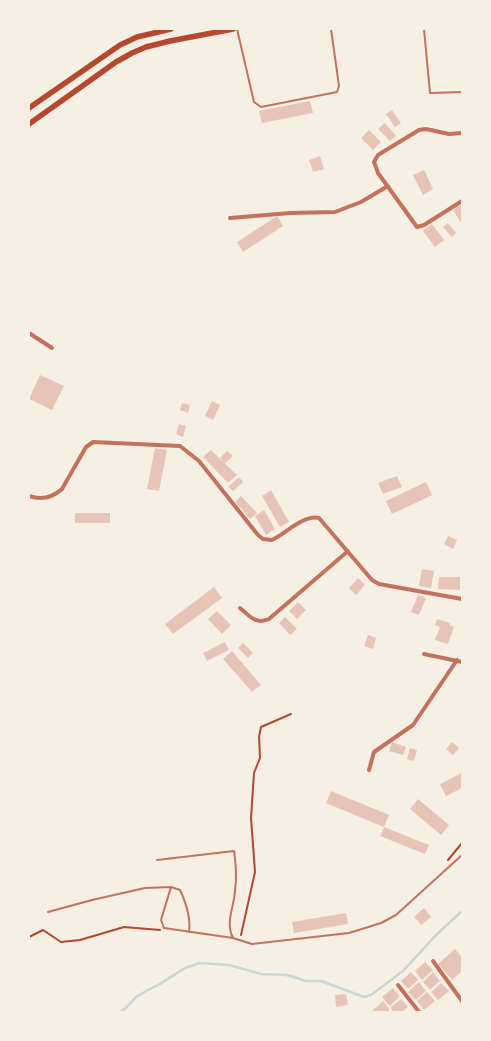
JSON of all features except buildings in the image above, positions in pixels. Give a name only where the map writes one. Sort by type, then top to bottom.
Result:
[{"type":"main road","points":[[29,108],[120,45],[137,37],[171,29]]},
{"type":"main road","points":[[29,124],[116,62],[132,53],[146,47],[170,41],[235,29]]},
{"type":"street","points":[[462,133],[449,134],[419,130],[378,156],[374,162],[375,167],[417,226],[424,225],[462,201]]},
{"type":"street","points":[[230,218],[290,213],[335,212],[361,202],[388,186]]},
{"type":"street","points":[[29,333],[52,348]]},
{"type":"street","points":[[29,496],[44,498],[58,492],[89,444],[96,442],[175,444],[185,449],[199,461],[260,538],[272,540],[306,518],[314,517],[322,521],[372,580],[379,584],[462,600]]},
{"type":"street","points":[[240,608],[256,621],[260,622],[269,619],[348,552]]},
{"type":"street","points":[[424,654],[462,662]]},
{"type":"street","points":[[369,770],[374,752],[413,725],[457,660]]},
{"type":"street","points":[[433,962],[462,1001]]},
{"type":"street","points":[[398,985],[419,1012]]},
{"type":"lane","points":[[235,29],[254,102],[261,107],[337,92],[339,86],[331,29]]},
{"type":"lane","points":[[424,29],[430,93],[462,92]]},
{"type":"lane","points":[[157,860],[234,851],[237,872],[235,894],[230,913],[229,930],[232,938]]},
{"type":"lane","points":[[171,887],[161,920],[164,928],[232,938],[252,944],[349,932],[382,923],[396,916],[462,855]]},
{"type":"lane","points":[[48,912],[145,888],[171,887],[180,890],[183,897],[190,922],[189,932]]},
{"type":"path","points":[[239,942],[255,872],[252,818],[254,773],[260,758],[259,737],[261,727],[291,714]]},
{"type":"path","points":[[445,864],[462,843]]},
{"type":"path","points":[[29,937],[43,930],[61,942],[80,940],[124,927],[160,930]]},
{"type":"waterway","points":[[120,1012],[136,997],[185,968],[200,963],[229,965],[261,974],[287,975],[306,981],[321,981],[364,997],[371,995],[403,971],[436,935],[462,911]]}]
